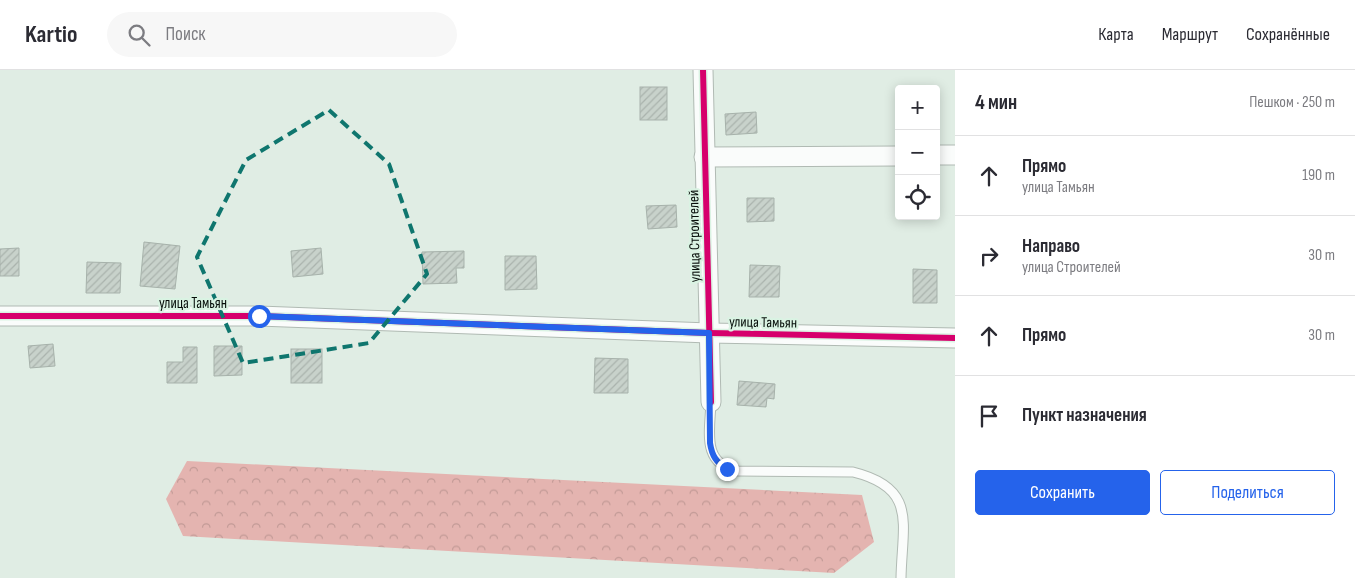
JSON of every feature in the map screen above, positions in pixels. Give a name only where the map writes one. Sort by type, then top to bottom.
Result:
[{"type":"street","name":"улица Строителей","points":[[703,70],[711,402]]},
{"type":"street","points":[[940,155],[955,155]]},
{"type":"street","points":[[704,157],[895,156]]},
{"type":"street","name":"улица Тамьян","points":[[0,316],[259,316],[709,333],[955,338]]},
{"type":"lane","points":[[711,402],[710,443],[712,454],[718,463],[727,469],[853,472],[886,484],[896,494],[902,508],[901,578]]},
{"type":"highlighted area","points":[[329,110],[389,164],[427,274],[369,343],[243,363],[197,257],[246,160]]},
{"type":"green space","points":[[187,461],[862,495],[874,542],[834,573],[183,536],[166,499]]},
{"type":"building","points":[[640,87],[667,87],[667,120],[640,120]]},
{"type":"building","points":[[756,112],[757,133],[726,135],[725,114]]},
{"type":"building","points":[[747,198],[774,198],[774,221],[747,222]]},
{"type":"building","points":[[676,205],[677,227],[648,229],[646,206]]},
{"type":"building","points":[[144,242],[180,246],[175,289],[140,286]]},
{"type":"building","points":[[19,248],[19,276],[0,276],[0,249]]},
{"type":"building","points":[[321,248],[323,274],[293,277],[291,251]]},
{"type":"building","points":[[464,251],[464,268],[456,268],[457,283],[423,284],[422,252]]},
{"type":"building","points":[[505,256],[536,256],[537,289],[505,290]]},
{"type":"building","points":[[87,262],[121,263],[120,293],[86,293]]},
{"type":"building","points":[[750,265],[780,266],[779,297],[749,297]]},
{"type":"building","points":[[913,269],[937,270],[937,303],[913,303]]},
{"type":"building","points":[[53,344],[55,366],[30,368],[28,346]]},
{"type":"building","points":[[214,346],[242,346],[242,375],[214,376]]},
{"type":"building","points":[[183,347],[197,347],[197,383],[167,383],[167,362],[183,362]]},
{"type":"building","points":[[291,349],[322,349],[322,383],[291,383]]},
{"type":"building","points":[[595,358],[628,359],[628,393],[594,393]]},
{"type":"building","points":[[739,381],[775,384],[774,399],[767,398],[766,407],[737,405]]},
{"type":"cycle path","points":[[703,70],[711,402]]},
{"type":"cycle path","points":[[0,316],[259,316],[709,333],[955,338]]},
{"type":"route","points":[[259,316],[709,333],[710,443],[712,454],[718,463],[727,469]]}]
